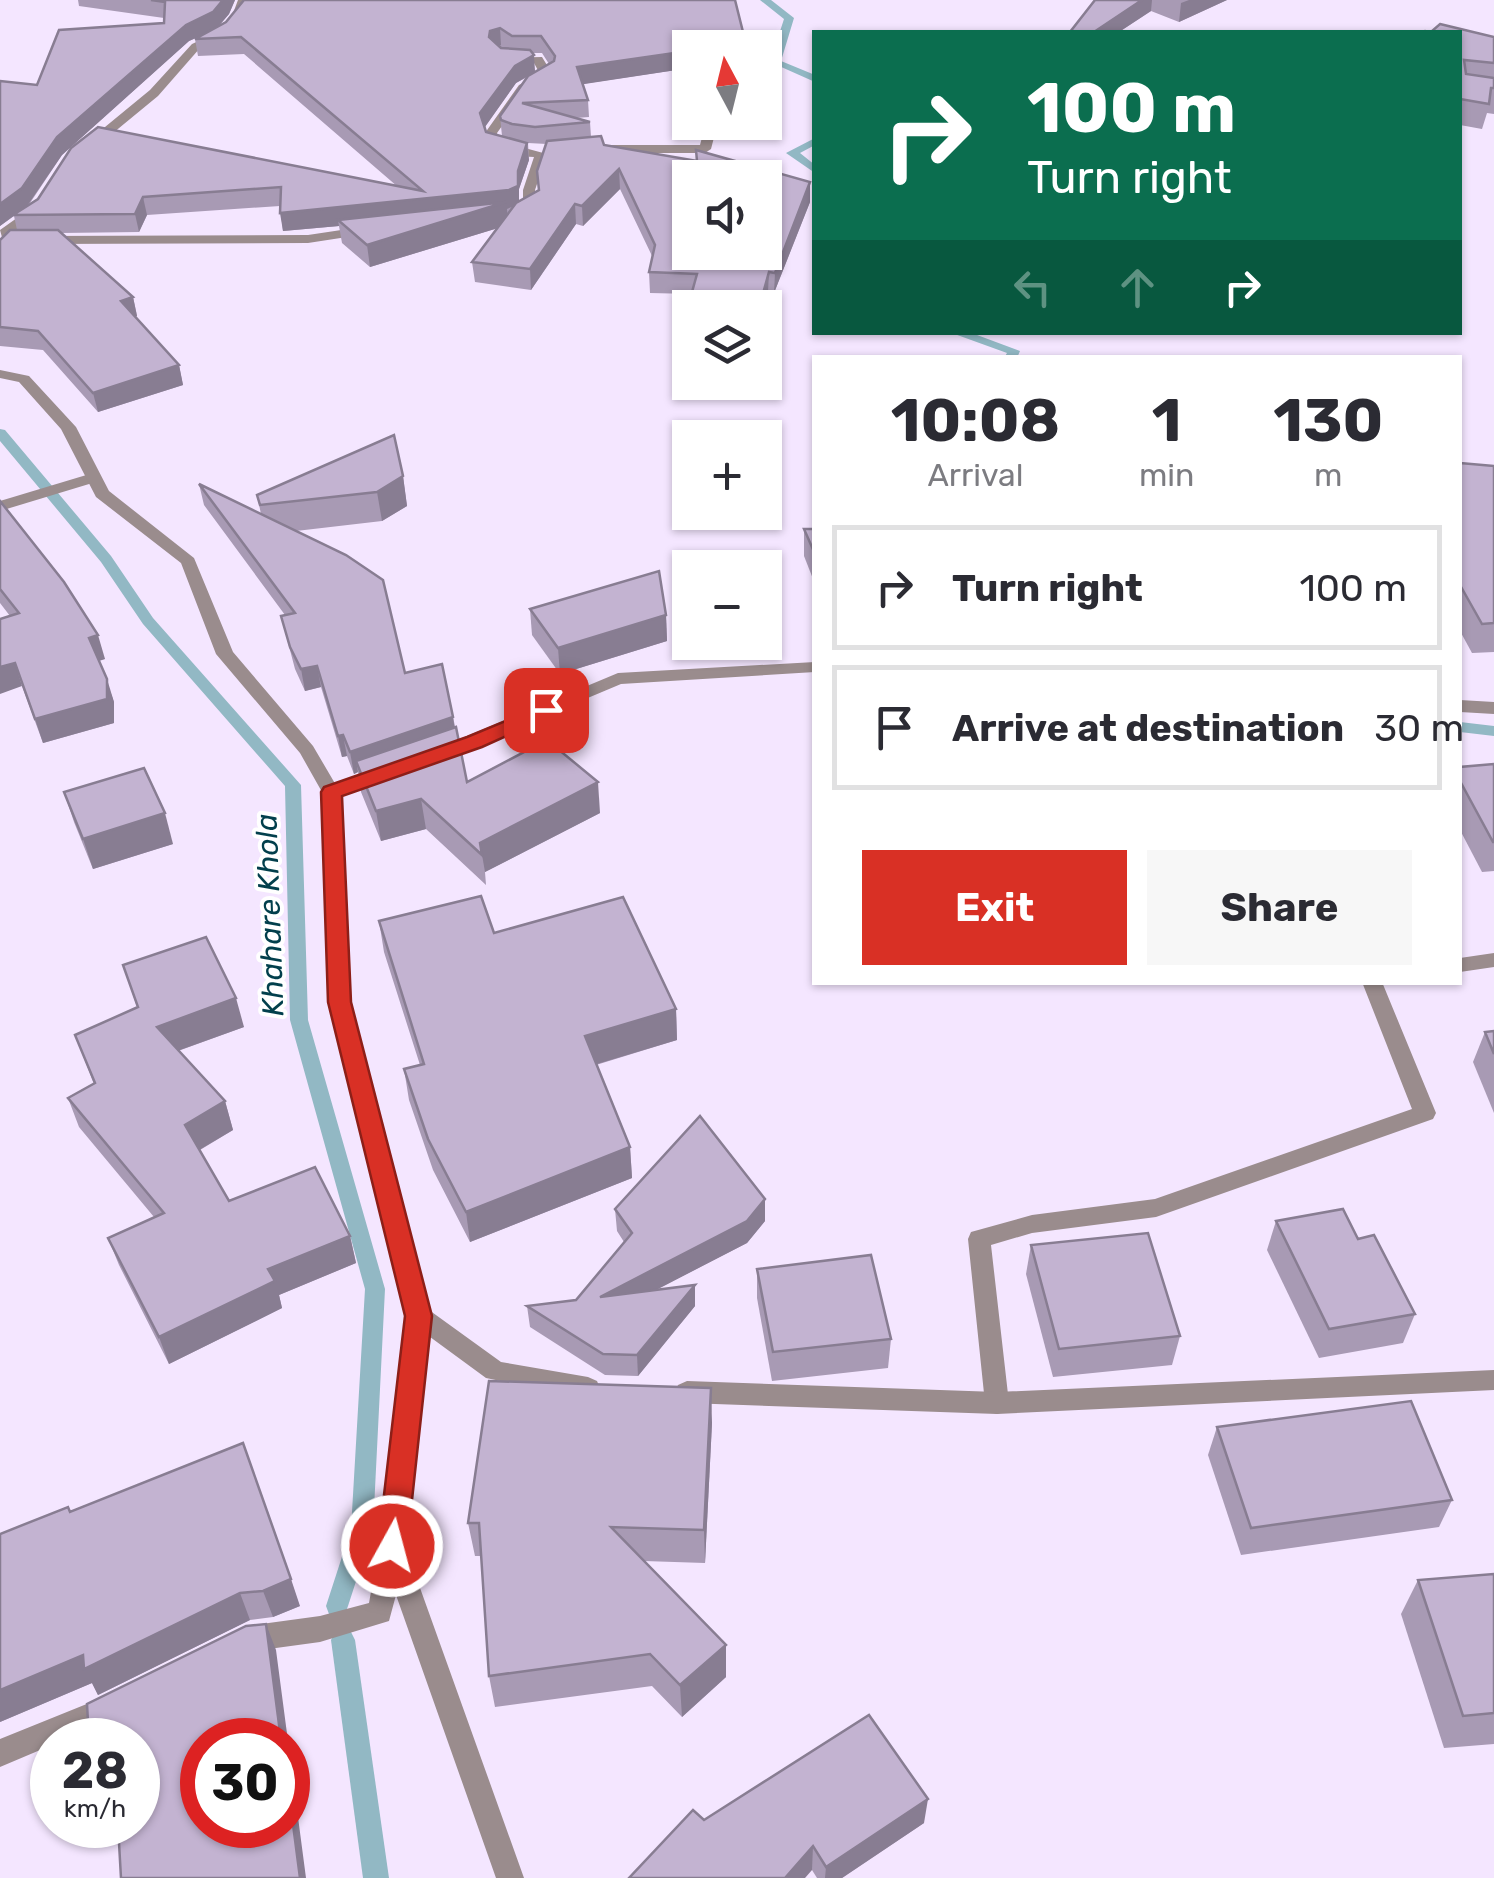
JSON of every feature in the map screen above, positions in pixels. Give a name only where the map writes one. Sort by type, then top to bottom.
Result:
[{"type":"street","points":[[84,150],[154,93],[196,46],[222,34],[238,17],[244,0]]},
{"type":"street","points":[[498,51],[508,61],[538,58],[548,75],[523,88],[491,132],[493,143],[519,153],[560,152]]},
{"type":"street","points":[[580,150],[705,149],[707,140]]},
{"type":"street","points":[[496,218],[515,216],[530,208],[529,190],[541,154]]},
{"type":"street","points":[[10,241],[6,231],[35,212],[43,198]]},
{"type":"street","points":[[10,241],[308,239],[378,228]]},
{"type":"street","points":[[0,254],[10,241]]},
{"type":"street","points":[[0,374],[24,378],[68,427],[102,494],[188,561],[226,654],[308,750],[331,792],[340,1002],[419,1316],[392,1546],[380,1612],[320,1630],[252,1636],[219,1653]]},
{"type":"street","points":[[8,504],[92,478]]},
{"type":"street","points":[[331,792],[474,742],[618,679],[812,667]]},
{"type":"street","points":[[1462,706],[1494,708]]},
{"type":"street","points":[[1462,966],[1494,960]]},
{"type":"street","points":[[997,1403],[979,1239],[1032,1224],[1156,1208],[1426,1113],[1373,985]]},
{"type":"street","points":[[419,1316],[494,1371],[610,1389]]},
{"type":"street","points":[[668,1391],[997,1403],[1494,1380]]},
{"type":"street","points":[[392,1546],[510,1878]]},
{"type":"street","points":[[0,1754],[136,1694]]},
{"type":"building","points":[[151,0],[223,0],[213,12],[186,25],[57,137],[22,188],[0,204],[0,81],[37,85],[59,30],[164,23],[165,2]]},
{"type":"building","points":[[244,0],[735,0],[742,30],[672,30],[672,53],[577,67],[588,100],[522,103],[590,122],[535,127],[512,124],[500,116],[528,76],[554,61],[555,56],[541,36],[512,36],[500,28],[490,31],[489,37],[501,48],[530,50],[534,55],[515,66],[480,113],[486,132],[527,143],[518,171],[518,186],[509,190],[280,213],[281,187],[143,197],[135,214],[13,215],[38,199],[71,148],[98,127],[423,191],[241,37],[195,39],[226,22]]},
{"type":"building","points":[[1095,0],[1142,0],[1097,30],[1072,30]]},
{"type":"building","points":[[1440,24],[1494,37],[1494,63],[1464,60],[1466,74],[1494,78],[1489,104],[1462,99],[1462,30],[1433,30]]},
{"type":"building","points":[[601,136],[604,145],[691,160],[672,160],[672,270],[776,270],[775,273],[769,272],[764,290],[693,290],[697,274],[649,272],[655,245],[619,169],[582,206],[575,204],[530,269],[472,262],[516,203],[539,190],[537,171],[547,141]]},
{"type":"building","points":[[696,150],[732,160],[697,160]]},
{"type":"building","points":[[782,174],[810,182],[782,255]]},
{"type":"building","points":[[506,202],[367,245],[338,220]]},
{"type":"building","points":[[10,230],[58,230],[133,297],[121,301],[179,365],[93,393],[38,331],[0,327],[0,240]]},
{"type":"building","points":[[394,435],[403,476],[377,492],[260,505],[257,495]]},
{"type":"building","points":[[1462,463],[1494,466],[1494,623],[1482,624],[1462,589]]},
{"type":"building","points":[[199,484],[346,555],[383,580],[405,673],[442,664],[453,717],[350,752],[343,735],[338,736],[317,666],[301,669],[290,647],[281,616],[295,613]]},
{"type":"building","points":[[0,501],[64,582],[98,635],[89,638],[107,679],[107,699],[35,719],[15,663],[0,667],[0,619],[19,613],[0,589]]},
{"type":"building","points":[[804,529],[812,529],[812,547]]},
{"type":"building","points":[[659,571],[666,615],[558,648],[530,609]]},
{"type":"building","points":[[456,727],[467,782],[547,740],[598,782],[480,843],[482,855],[421,799],[376,811],[356,761]]},
{"type":"building","points":[[1494,764],[1494,842],[1462,785],[1462,767]]},
{"type":"building","points":[[144,768],[165,813],[83,839],[64,792]]},
{"type":"building","points":[[481,896],[494,933],[623,897],[676,1009],[585,1036],[630,1147],[466,1212],[428,1139],[404,1069],[424,1064],[379,921]]},
{"type":"building","points":[[206,937],[236,998],[157,1027],[225,1101],[185,1125],[229,1201],[315,1167],[350,1236],[268,1269],[275,1281],[159,1337],[108,1238],[164,1213],[68,1098],[95,1083],[75,1035],[138,1007],[123,965]]},
{"type":"building","points":[[1494,1031],[1494,1054],[1485,1032]]},
{"type":"building","points":[[700,1116],[765,1199],[747,1221],[600,1297],[695,1285],[637,1355],[603,1354],[527,1306],[576,1300],[632,1233],[615,1209]]},
{"type":"building","points":[[1343,1209],[1358,1239],[1374,1235],[1415,1314],[1329,1329],[1276,1221]]},
{"type":"building","points":[[1148,1233],[1180,1336],[1059,1349],[1031,1245]]},
{"type":"building","points":[[871,1255],[891,1339],[773,1352],[757,1269]]},
{"type":"building","points":[[489,1381],[711,1388],[704,1530],[611,1527],[726,1645],[680,1685],[650,1654],[489,1676],[479,1523],[468,1523]]},
{"type":"building","points":[[1411,1401],[1452,1500],[1251,1528],[1217,1427]]},
{"type":"building","points":[[243,1443],[291,1579],[263,1591],[240,1593],[84,1669],[83,1655],[0,1690],[0,1534],[68,1507],[70,1512]]},
{"type":"building","points":[[1494,1574],[1494,1713],[1463,1716],[1418,1580]]},
{"type":"building","points":[[266,1624],[278,1718],[180,1718],[180,1848],[296,1848],[300,1878],[121,1878],[119,1848],[160,1848],[160,1718],[88,1718],[87,1704],[246,1626]]},
{"type":"building","points":[[869,1715],[928,1799],[826,1867],[813,1846],[785,1878],[629,1878],[693,1810],[704,1820]]},
{"type":"waterway","points":[[765,0],[789,18],[775,62],[812,78]]},
{"type":"waterway","points":[[812,143],[792,153],[812,168]]},
{"type":"waterway","points":[[964,335],[1014,351],[1012,355]]},
{"type":"waterway","name":"Khahare Khola","points":[[0,433],[106,559],[148,621],[293,785],[299,1020],[375,1289],[362,1529],[337,1606]]},
{"type":"waterway","points":[[1462,727],[1494,731]]},
{"type":"waterway","name":"Khahare Khola","points":[[343,1640],[376,1878]]},
{"type":"route","points":[[392,1546],[419,1316],[340,1002],[331,792],[474,742],[546,710]]}]
